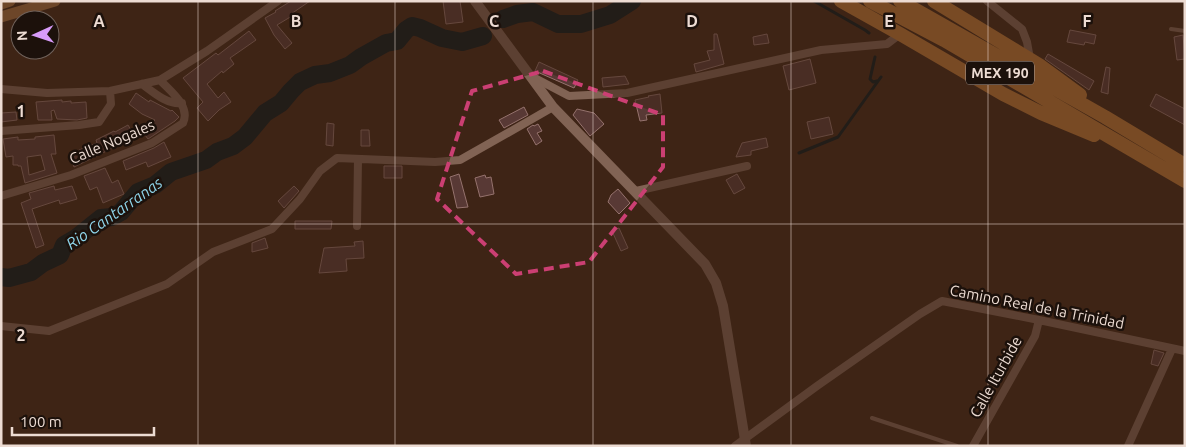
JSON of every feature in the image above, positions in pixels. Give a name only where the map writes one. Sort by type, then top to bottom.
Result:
[{"type":"highway","points":[[841,1],[1022,104],[1081,130],[1128,147]]},
{"type":"highway","name":"MEX 190","points":[[870,1],[944,40],[1185,181]]},
{"type":"highway","name":"MEX 190","points":[[900,1],[1104,116],[1185,165]]},
{"type":"highway","points":[[934,1],[1030,59],[1069,86],[1104,116]]},
{"type":"main road","points":[[1,4],[10,1]]},
{"type":"main road","points":[[1,17],[55,1]]},
{"type":"street","points":[[1,89],[47,93],[110,91],[160,80],[278,1]]},
{"type":"street","points":[[475,1],[553,107],[705,264],[716,282],[723,306],[745,442]]},
{"type":"street","points":[[987,1],[1022,28],[1030,59]]},
{"type":"street","points":[[526,71],[570,96],[627,93],[821,50],[887,44],[900,34]]},
{"type":"street","points":[[160,80],[182,103]]},
{"type":"street","points":[[142,84],[160,98],[176,104],[182,103]]},
{"type":"street","points":[[1,131],[99,122],[112,104],[110,91]]},
{"type":"street","name":"Calle Nogales","points":[[1,196],[71,175],[152,143],[183,122],[185,118],[182,103]]},
{"type":"street","points":[[1,326],[48,331],[167,284],[213,252],[272,229],[300,199],[320,171],[336,158],[435,162],[460,160],[553,107]]},
{"type":"street","points":[[358,159],[358,226]]},
{"type":"street","points":[[636,191],[747,166]]},
{"type":"street","name":"Camino Real de la Trinidad","points":[[735,446],[745,442],[817,386],[904,325],[942,301],[1185,351]]},
{"type":"street","name":"Calle Iturbide","points":[[973,446],[1035,336],[1039,320]]},
{"type":"street","points":[[1128,446],[1172,349]]},
{"type":"lane","points":[[1171,29],[1185,31]]},
{"type":"lane","points":[[872,418],[956,446]]},
{"type":"highlighted area","points":[[543,71],[663,115],[663,167],[589,262],[516,274],[437,199],[472,91]]},
{"type":"building","points":[[291,1],[310,1],[291,14],[292,16],[277,25],[292,43],[285,49],[274,35],[265,18]]},
{"type":"building","points":[[443,1],[460,1],[463,22],[446,24]]},
{"type":"building","points":[[1070,30],[1096,35],[1094,44],[1085,42],[1084,45],[1067,42]]},
{"type":"building","points":[[249,31],[256,40],[230,58],[234,64],[223,73],[222,71],[207,84],[218,98],[224,92],[231,102],[208,121],[197,108],[203,102],[183,78],[216,53],[218,55]]},
{"type":"building","points":[[714,34],[717,34],[724,64],[696,72],[694,64],[710,60],[707,51],[714,50]]},
{"type":"building","points":[[767,34],[769,43],[754,45],[753,37]]},
{"type":"building","points":[[1183,35],[1185,59],[1177,60],[1174,37]]},
{"type":"building","points":[[1048,54],[1094,81],[1089,90],[1045,59]]},
{"type":"building","points":[[810,59],[816,83],[789,90],[783,66]]},
{"type":"building","points":[[539,62],[578,80],[574,88],[535,71]]},
{"type":"building","points":[[1106,67],[1110,68],[1108,94],[1101,92]]},
{"type":"building","points":[[625,76],[629,84],[603,87],[602,78]]},
{"type":"building","points":[[136,93],[149,102],[150,100],[172,110],[179,117],[148,139],[142,131],[155,120],[142,114],[129,104]]},
{"type":"building","points":[[660,94],[662,113],[646,115],[647,120],[640,121],[635,100]]},
{"type":"building","points":[[1156,94],[1185,109],[1185,125],[1150,106]]},
{"type":"building","points":[[62,100],[62,102],[71,101],[71,103],[86,102],[87,118],[77,120],[57,119],[54,110],[51,111],[52,120],[38,120],[36,102]]},
{"type":"building","points":[[524,107],[528,115],[504,128],[499,120]]},
{"type":"building","points":[[577,109],[594,113],[604,124],[590,136],[573,115]]},
{"type":"building","points":[[16,112],[17,120],[1,122],[1,113]]},
{"type":"building","points":[[829,117],[833,134],[811,139],[807,122]]},
{"type":"building","points":[[327,123],[334,124],[333,146],[326,145]]},
{"type":"building","points":[[538,124],[542,131],[537,133],[542,141],[536,145],[527,129]]},
{"type":"building","points":[[128,125],[135,137],[74,167],[70,157],[80,153],[79,150],[97,143],[96,140]]},
{"type":"building","points":[[361,130],[369,130],[370,146],[361,146]]},
{"type":"building","points":[[54,135],[56,154],[51,154],[57,173],[25,183],[21,166],[13,165],[13,156],[6,157],[3,139],[18,137],[18,140],[35,139],[35,137]],"holes":[[[41,155],[45,170],[29,175],[27,157]]]},
{"type":"building","points":[[766,138],[768,147],[751,151],[751,155],[736,157],[742,143]]},
{"type":"building","points":[[164,142],[171,157],[148,167],[146,162],[126,170],[123,161]]},
{"type":"building","points":[[384,166],[402,166],[402,178],[384,178]]},
{"type":"building","points":[[105,168],[112,183],[118,180],[124,194],[103,203],[97,187],[90,190],[84,176]]},
{"type":"building","points":[[459,174],[468,207],[457,208],[450,177]]},
{"type":"building","points":[[737,174],[745,188],[734,194],[726,180]]},
{"type":"building","points":[[485,175],[486,178],[491,177],[494,194],[480,197],[475,178]]},
{"type":"building","points":[[54,186],[55,190],[72,186],[77,199],[60,204],[59,200],[32,209],[44,245],[36,248],[21,203],[31,199],[29,193]]},
{"type":"building","points":[[294,186],[299,191],[284,208],[278,201]]},
{"type":"building","points":[[618,189],[630,203],[619,214],[608,202],[611,195]]},
{"type":"building","points":[[295,221],[332,221],[331,229],[295,229]]},
{"type":"building","points":[[619,228],[628,248],[621,251],[612,231]]},
{"type":"building","points":[[265,238],[268,248],[252,252],[252,243]]},
{"type":"building","points":[[363,241],[364,258],[346,259],[347,271],[319,273],[324,248],[355,246],[354,242]]},
{"type":"building","points":[[1154,350],[1164,353],[1158,366],[1151,364]]},
{"type":"waterway","name":"Rio Cantarranas","points":[[503,19],[517,14],[533,12],[558,24],[581,24],[610,15],[632,1]]},
{"type":"waterway","points":[[814,1],[869,33]]},
{"type":"waterway","name":"Rio Cantarranas","points":[[1,277],[9,278],[31,272],[43,263],[60,255],[64,245],[101,218],[112,217],[121,212],[138,192],[155,185],[171,172],[206,160],[217,152],[233,146],[245,137],[265,113],[281,103],[300,82],[315,75],[330,73],[350,65],[386,43],[397,41],[412,26],[442,38],[462,42],[483,36]]},
{"type":"waterway","points":[[875,57],[870,79],[873,82],[877,81]]},
{"type":"waterway","points":[[799,153],[838,137],[881,77]]}]
